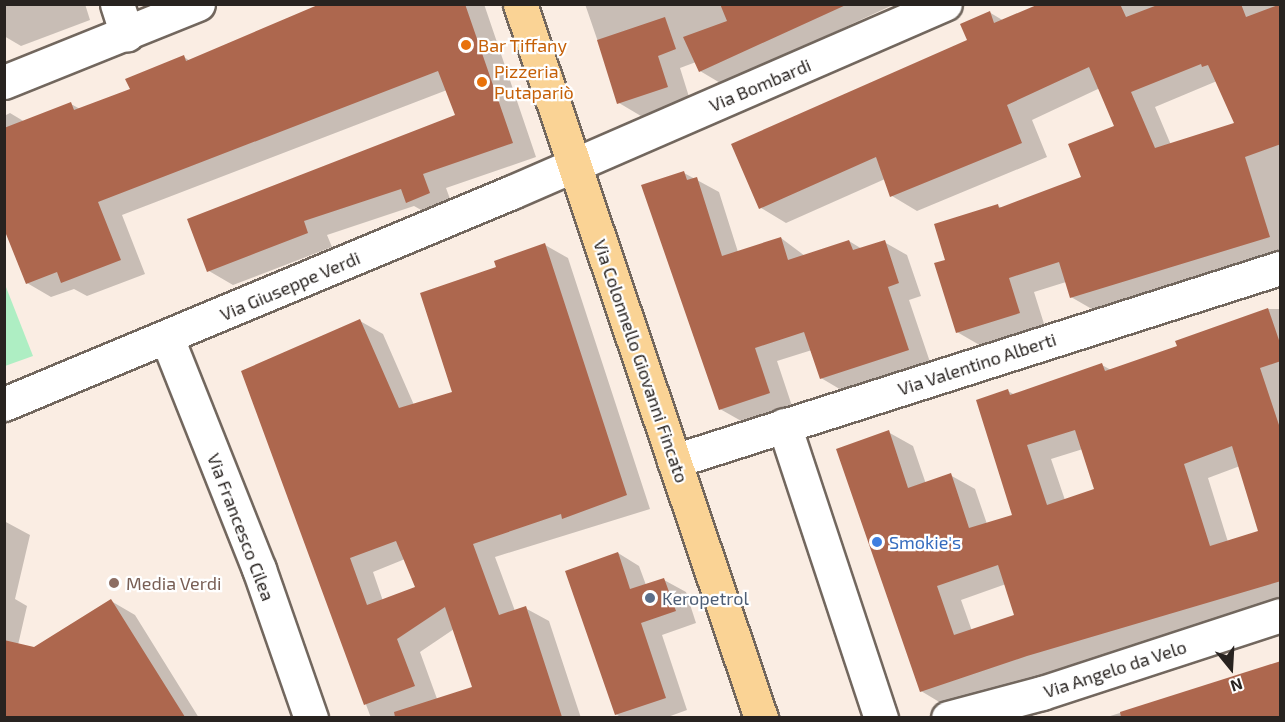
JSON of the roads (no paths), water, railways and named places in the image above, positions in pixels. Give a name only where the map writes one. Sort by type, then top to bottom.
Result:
[{"type":"main road","name":"Via Colonnello Giovanni Fincato","points":[[520,4],[761,717]]},
{"type":"street","points":[[4,82],[122,19],[198,4]]},
{"type":"street","name":"Via Bombardi","points":[[574,165],[945,4]]},
{"type":"street","name":"Via Giuseppe Verdi","points":[[4,404],[167,338],[574,165]]},
{"type":"street","name":"Via Valentino Alberti","points":[[674,461],[1281,268]]},
{"type":"street","name":"Via Francesco Cilea","points":[[167,338],[259,569],[311,717]]},
{"type":"street","points":[[784,425],[882,717]]},
{"type":"street","name":"Via Angelo da Velo","points":[[948,717],[1047,705],[1281,615]]},
{"type":"place","name":"Bar Tiffany","points":[[466,45]]},
{"type":"place","name":"Pizzeria Putapariò","points":[[482,82]]},
{"type":"place","name":"Smokie's","points":[[877,542]]},
{"type":"place","name":"Media Verdi","points":[[114,583]]},
{"type":"place","name":"Keropetrol","points":[[650,598]]}]
